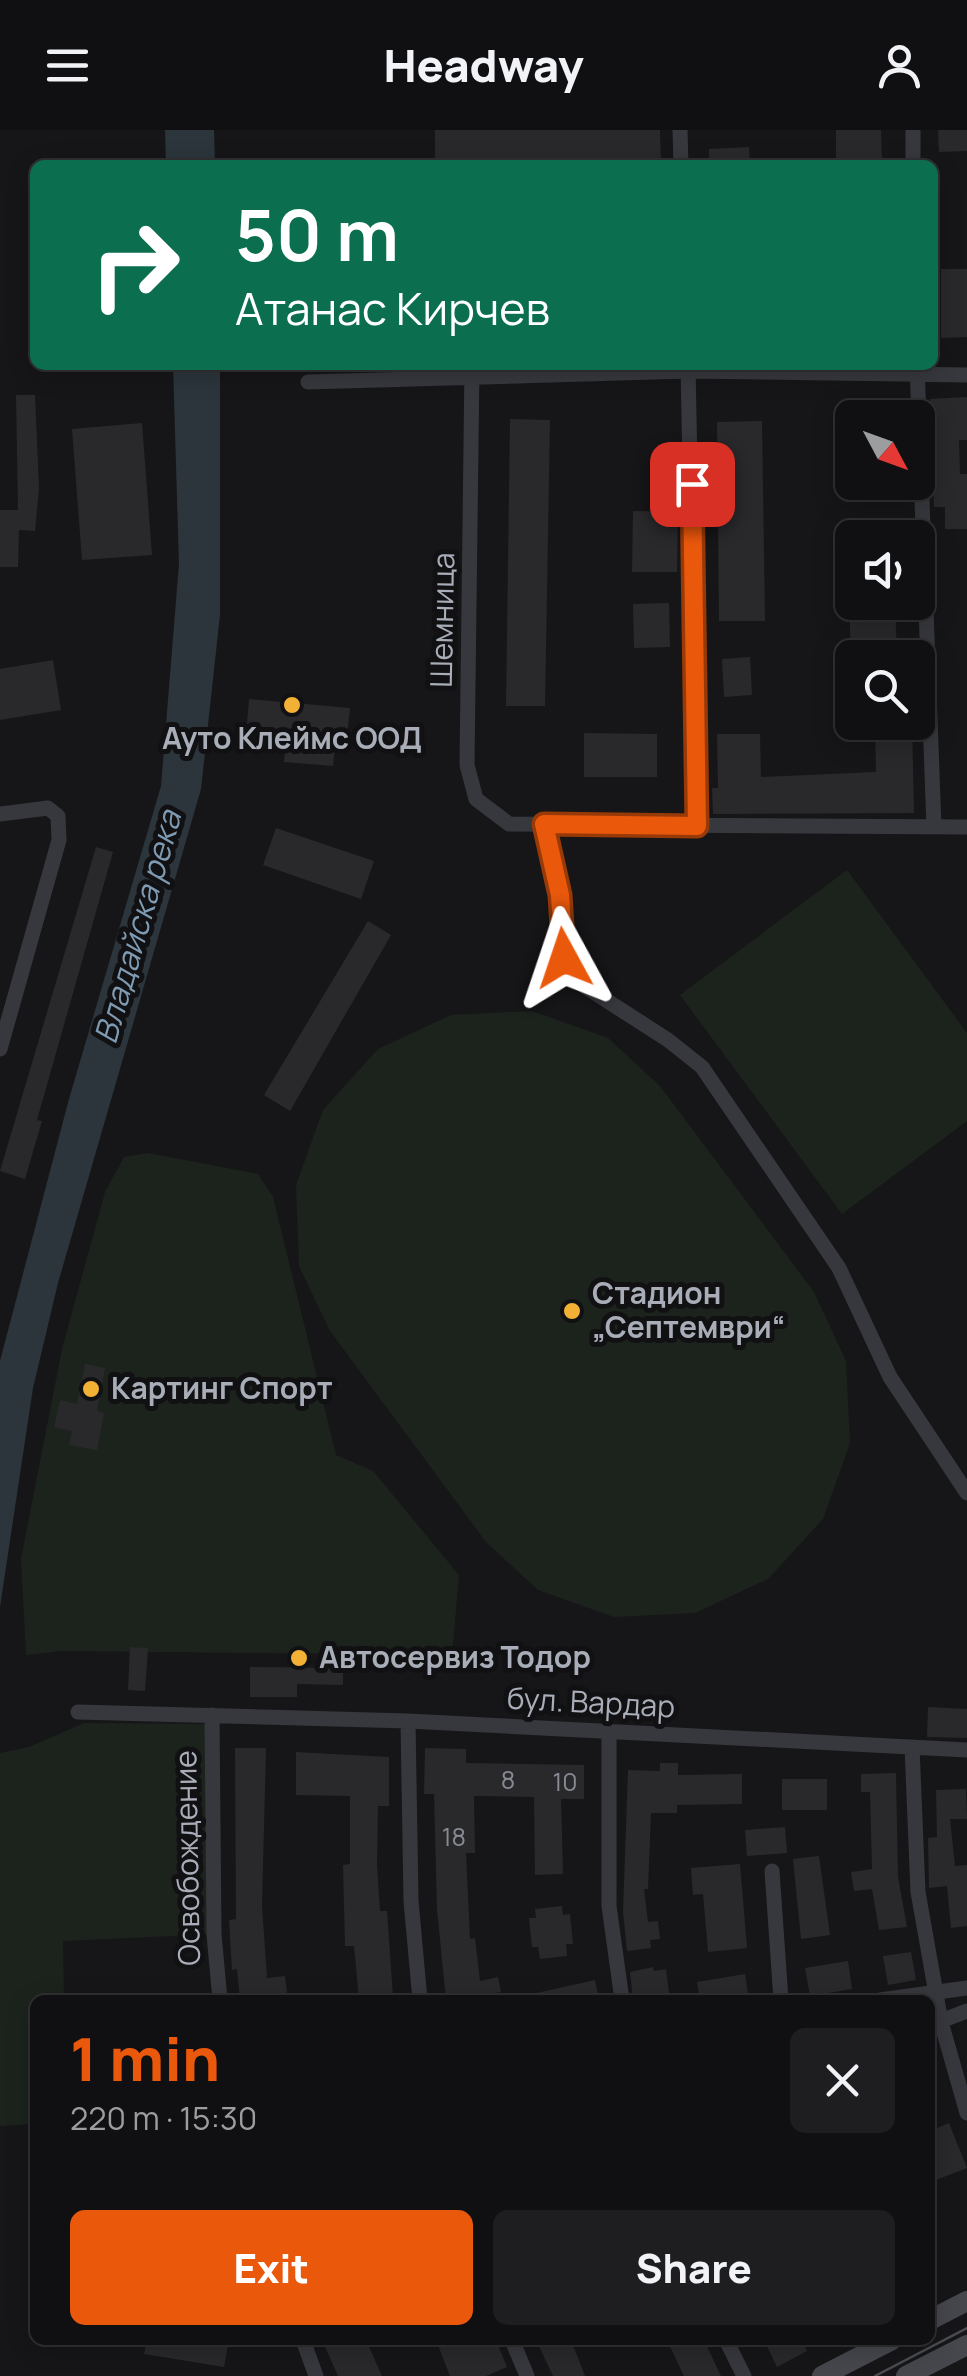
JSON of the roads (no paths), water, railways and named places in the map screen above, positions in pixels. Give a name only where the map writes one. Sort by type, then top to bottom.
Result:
[{"type":"main road","points":[[935,2317],[967,2301]]},
{"type":"main road","points":[[822,2376],[882,2345]]},
{"type":"main road","points":[[906,2376],[967,2345]]},
{"type":"street","points":[[680,130],[681,160]]},
{"type":"street","points":[[913,130],[913,160]]},
{"type":"street","points":[[308,382],[472,370]]},
{"type":"street","name":"Шемница","points":[[472,370],[467,765],[476,798],[509,824],[967,827]]},
{"type":"street","points":[[688,370],[697,826]]},
{"type":"street","points":[[934,826],[917,370],[967,374]]},
{"type":"street","points":[[0,814],[48,808],[58,816],[59,840],[0,1049]]},
{"type":"street","points":[[544,824],[560,895],[564,958],[580,984],[668,1040],[702,1068],[839,1268],[890,1377],[967,1494]]},
{"type":"street","name":"бул. Вардар","points":[[78,1712],[408,1721],[967,1750]]},
{"type":"street","name":"Освобождение","points":[[212,1715],[214,1934],[220,1995]]},
{"type":"street","points":[[408,1721],[411,1901],[420,1995]]},
{"type":"street","points":[[609,1731],[609,1906],[621,1995]]},
{"type":"street","points":[[912,1748],[918,1892],[936,1990],[935,2023],[967,2112]]},
{"type":"street","points":[[772,1872],[781,1995]]},
{"type":"street","points":[[908,1995],[967,1988]]},
{"type":"street","points":[[935,2023],[967,2011]]},
{"type":"street","points":[[304,2345],[316,2376]]},
{"type":"street","points":[[514,2345],[528,2376]]},
{"type":"street","points":[[728,2345],[744,2376]]},
{"type":"water","points":[[165,130],[214,130],[215,160],[166,160]]},
{"type":"water","name":"Владайска река","points":[[173,370],[220,370],[220,615],[201,789],[58,1283],[33,1388],[0,1607],[0,1361],[69,1099],[161,786],[179,564]]},
{"type":"tram line","points":[[935,2345],[967,2328]]},
{"type":"tram line","points":[[875,2376],[934,2345]]},
{"type":"place","name":"Ауто Клеймс ООД","points":[[292,705]]},
{"type":"place","name":"Стадион „Септември“","points":[[572,1311]]},
{"type":"place","name":"Картинг Спорт","points":[[91,1389]]},
{"type":"place","name":"Автосервиз Тодор","points":[[299,1658]]}]
